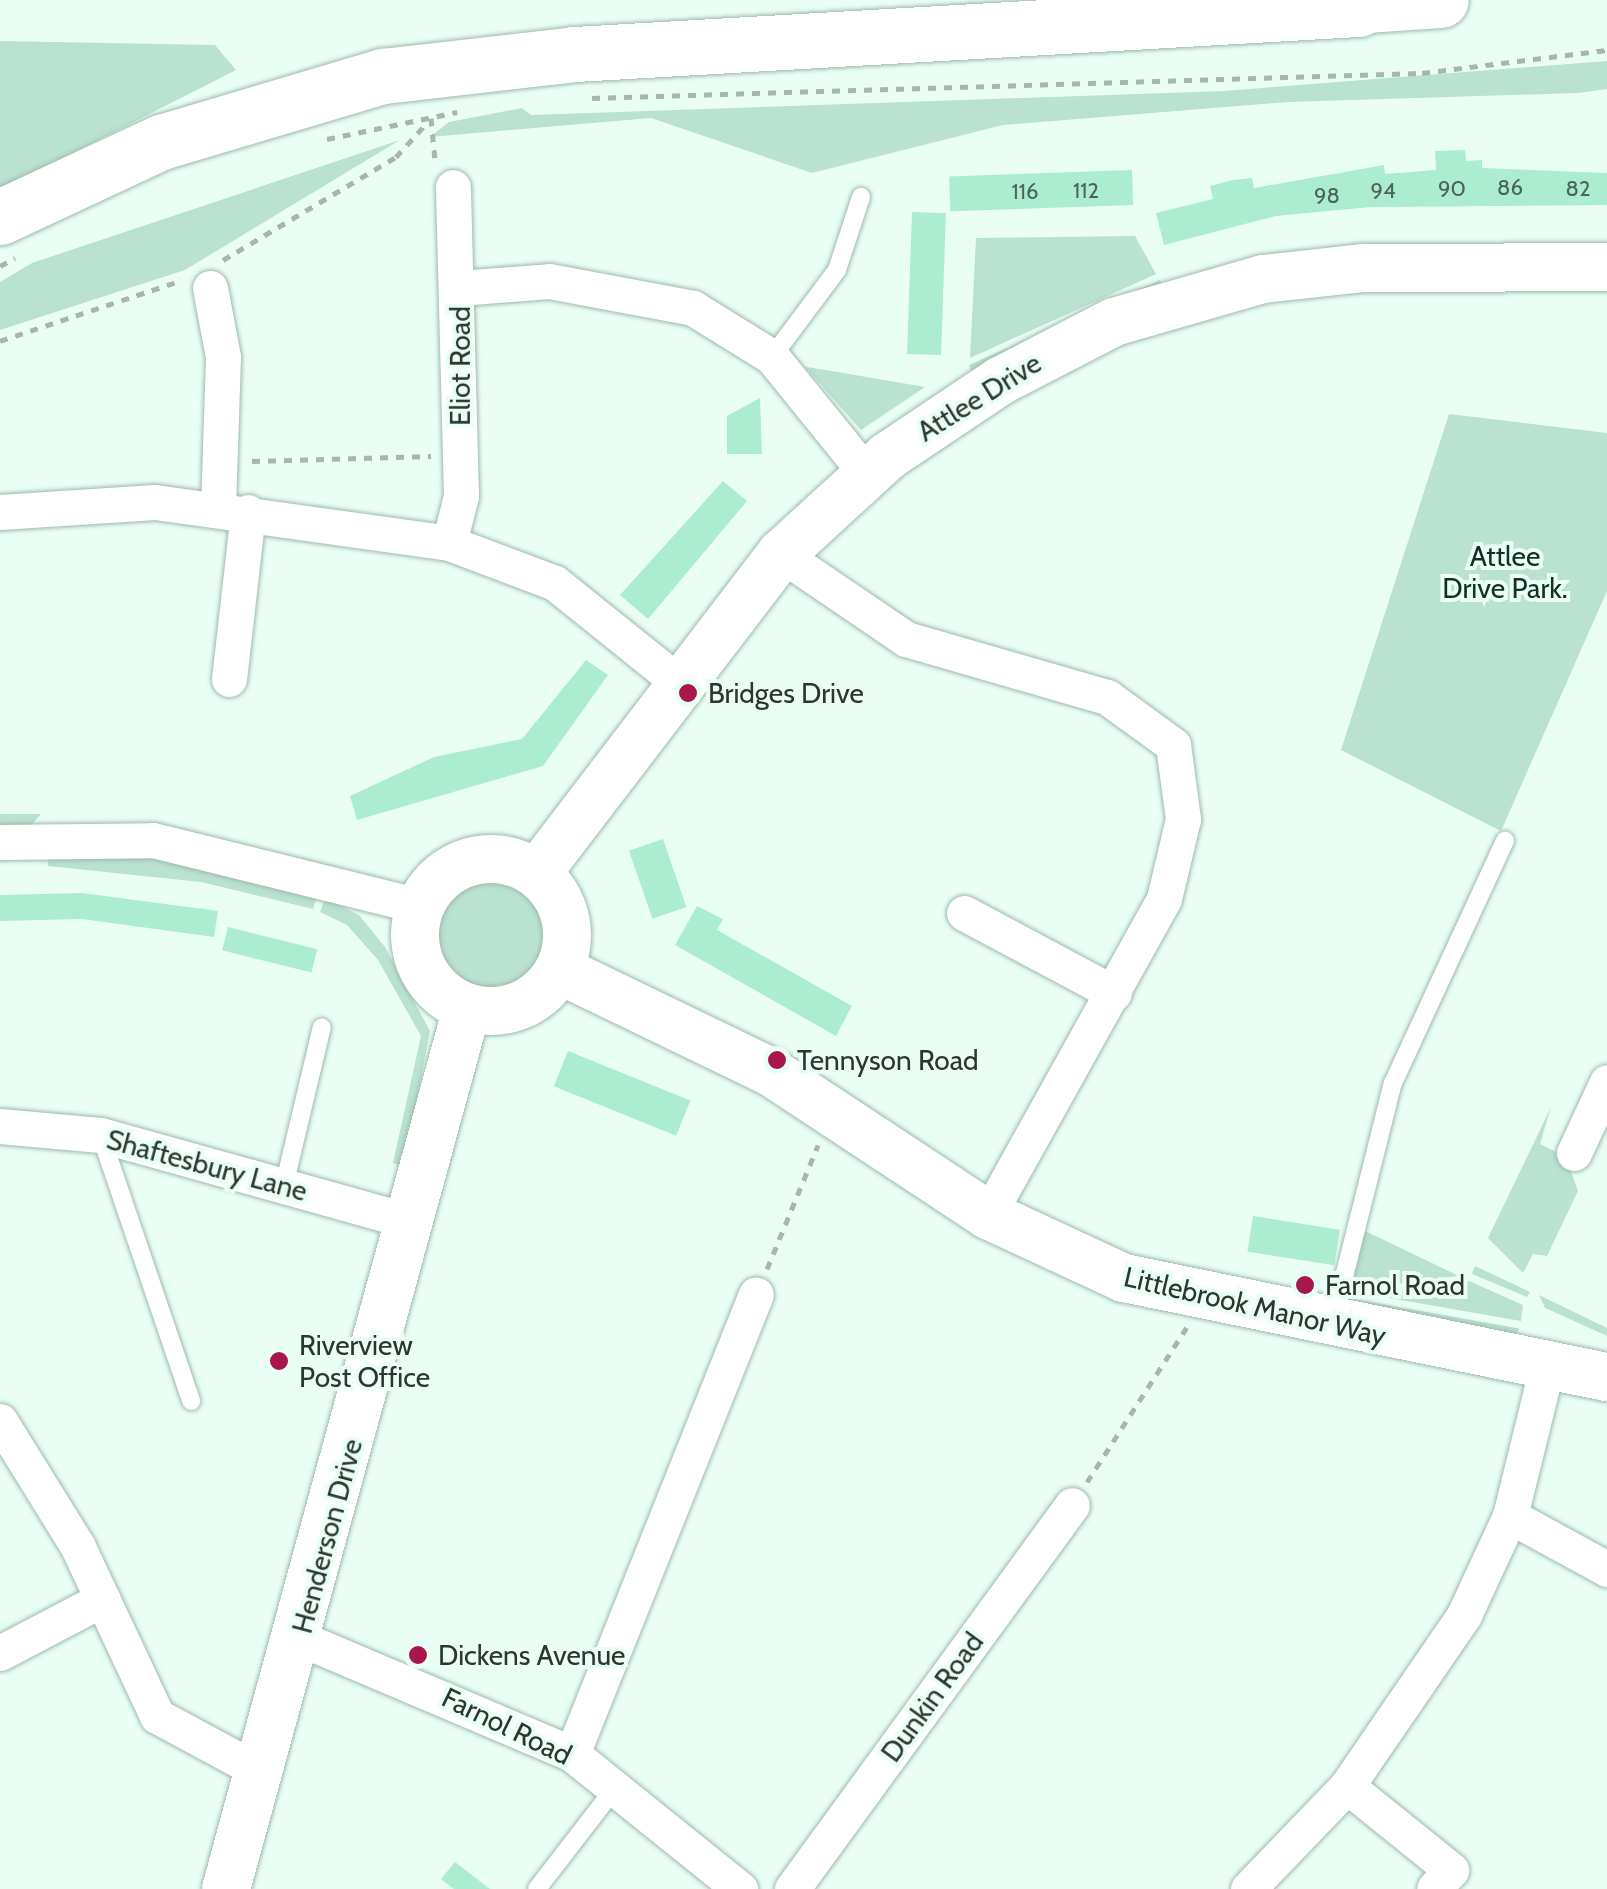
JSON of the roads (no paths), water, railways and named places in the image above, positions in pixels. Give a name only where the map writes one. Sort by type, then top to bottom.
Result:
[{"type":"highway","points":[[835,0],[1359,9]]},
{"type":"highway","points":[[11,236],[161,142],[383,76],[575,54],[1359,9],[1441,0]]},
{"type":"street","name":"Eliot Road","points":[[449,542],[460,455],[459,288],[453,188]]},
{"type":"street","name":"Attlee Drive","points":[[537,873],[677,681],[781,554],[866,473],[1017,371],[1172,302],[1338,270],[1607,267]]},
{"type":"street","points":[[201,279],[223,356],[219,462],[233,510],[229,679]]},
{"type":"street","points":[[459,288],[549,281],[634,292],[693,308],[772,357],[866,473]]},
{"type":"street","points":[[0,512],[233,510],[449,542],[555,583],[677,681]]},
{"type":"street","points":[[781,554],[906,639],[1107,697],[1173,745],[1179,835],[1164,899],[988,1215]]},
{"type":"street","points":[[0,842],[153,840],[420,906]]},
{"type":"street","points":[[512,861],[537,873],[566,918],[560,970],[530,1002],[467,1008],[422,966],[420,906],[435,883],[471,862],[512,861]]},
{"type":"street","points":[[964,912],[1114,993]]},
{"type":"street","name":"Littlebrook Manor Way","points":[[560,970],[640,1001],[831,1112],[988,1215],[1124,1278],[1331,1326],[1607,1377]]},
{"type":"street","name":"Henderson Drive","points":[[226,1889],[299,1638],[467,1008]]},
{"type":"street","points":[[1574,1154],[1607,1082]]},
{"type":"street","name":"Shaftesbury Lane","points":[[0,1126],[100,1135],[412,1222]]},
{"type":"street","points":[[572,1754],[756,1294]]},
{"type":"street","points":[[1248,1889],[1348,1786],[1464,1614],[1510,1516],[1547,1367]]},
{"type":"street","points":[[0,1422],[103,1599],[157,1716],[259,1771]]},
{"type":"street","name":"Dunkin Road","points":[[792,1889],[1072,1505]]},
{"type":"street","points":[[1510,1516],[1607,1569]]},
{"type":"street","points":[[0,1653],[103,1599]]},
{"type":"street","name":"Farnol Road","points":[[299,1638],[572,1754],[740,1889]]},
{"type":"street","points":[[1348,1786],[1450,1870],[1434,1889]]},
{"type":"lane","points":[[772,357],[837,270],[862,197]]},
{"type":"lane","points":[[1331,1326],[1393,1084],[1505,841]]},
{"type":"lane","points":[[284,1186],[322,1027]]},
{"type":"lane","points":[[100,1135],[190,1401]]},
{"type":"lane","points":[[537,1889],[615,1788]]},
{"type":"place","name":"Bridges Drive","points":[[688,693]]},
{"type":"place","name":"Tennyson Road","points":[[777,1060]]},
{"type":"place","name":"Farnol Road","points":[[1305,1285]]},
{"type":"place","name":"Riverview Post Office","points":[[279,1361]]},
{"type":"place","name":"Dickens Avenue","points":[[418,1655]]},
{"type":"park label","name":"Attlee Drive Park.","points":[[1505,572]]}]
